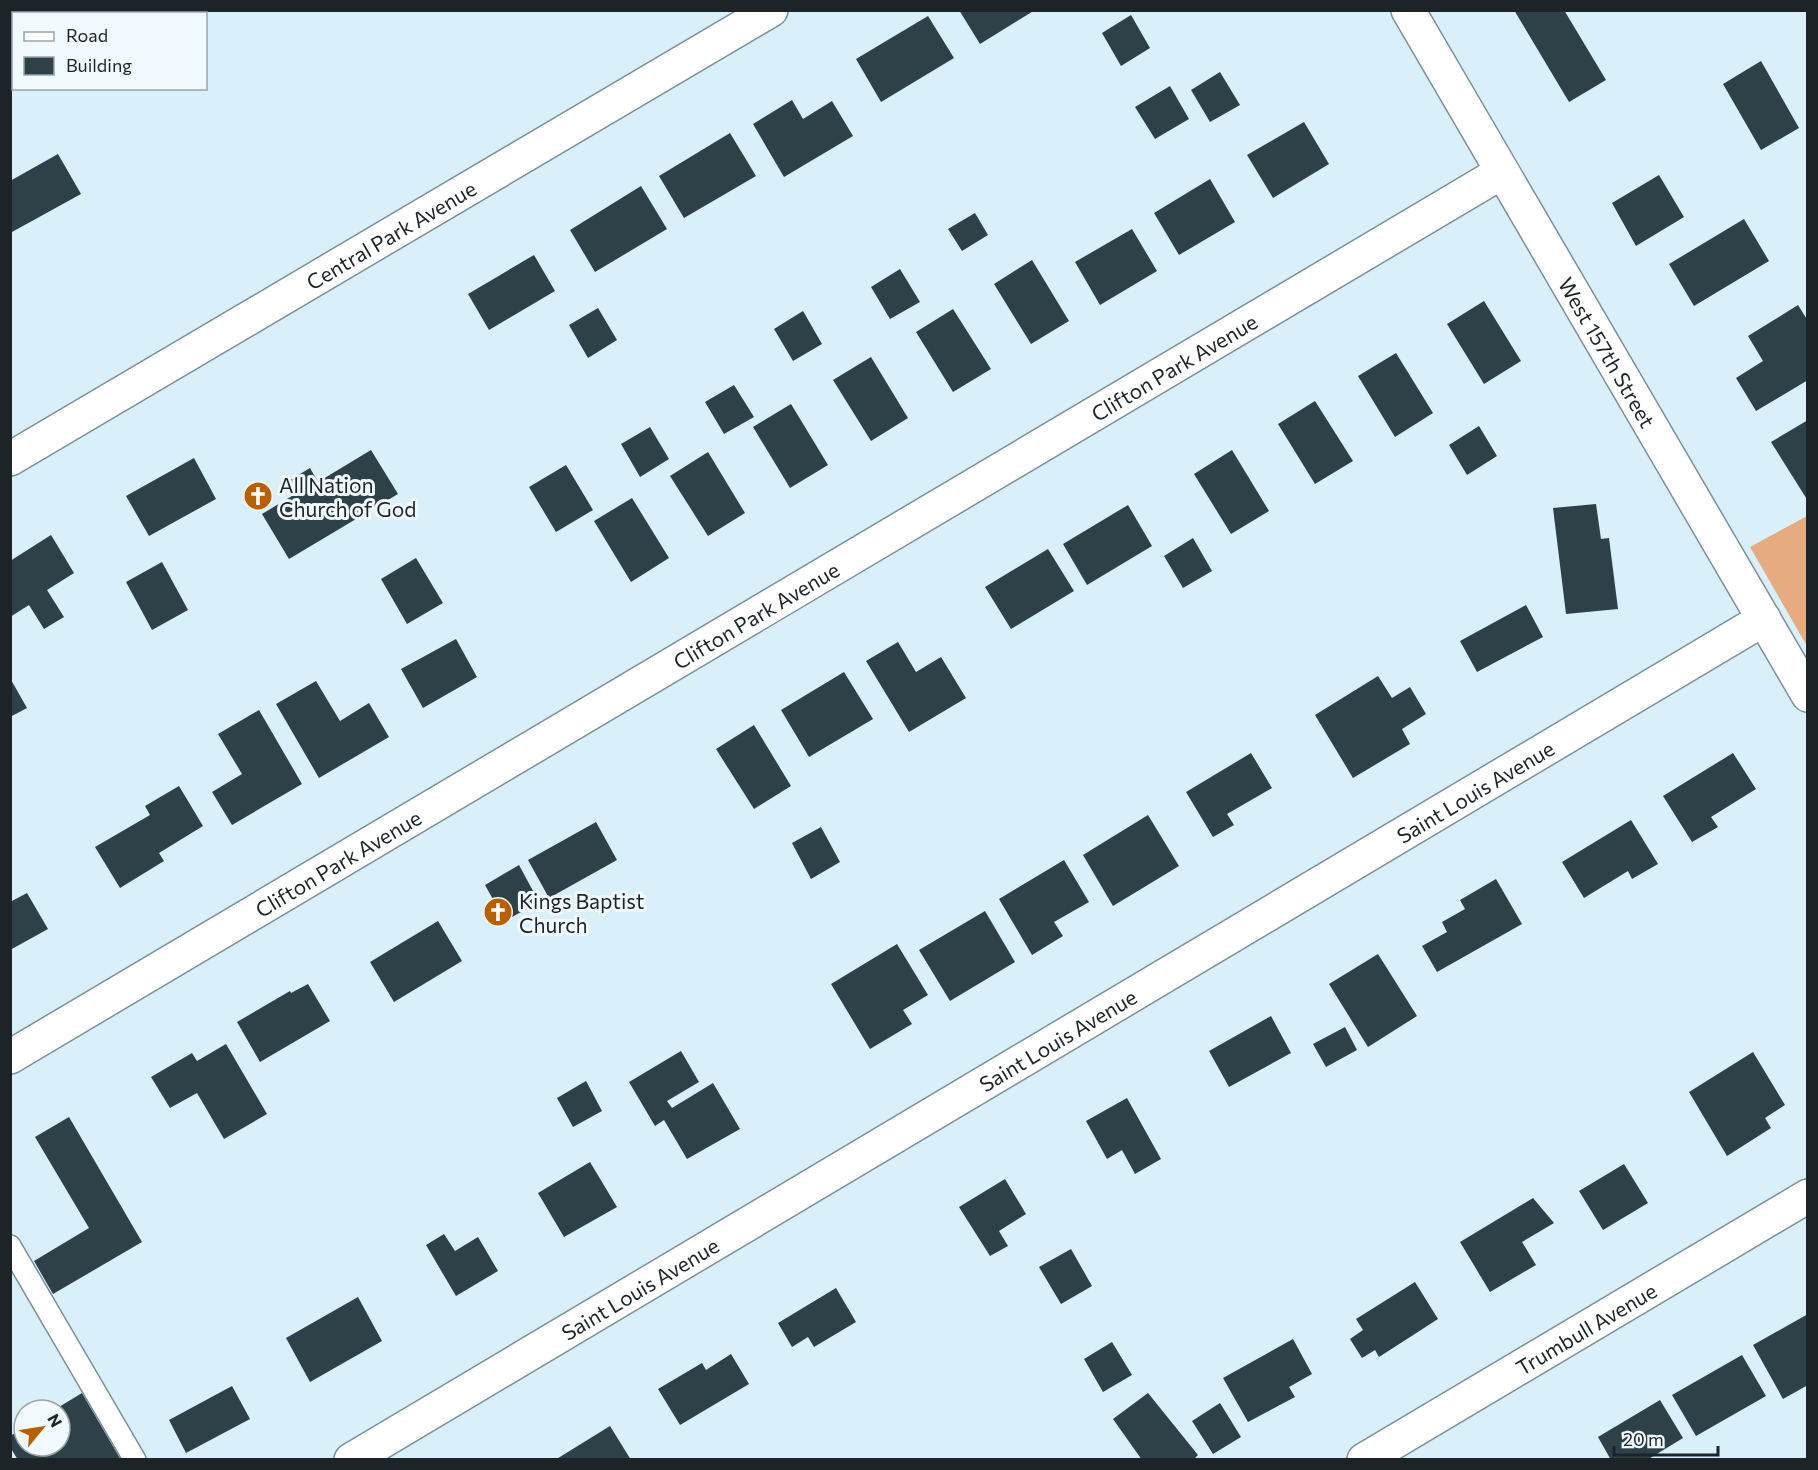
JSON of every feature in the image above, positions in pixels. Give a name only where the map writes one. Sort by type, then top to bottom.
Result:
[{"type":"street","name":"Central Park Avenue","points":[[10,459],[771,10]]},
{"type":"street","name":"West 157th Street","points":[[1408,10],[1808,695]]},
{"type":"street","name":"Clifton Park Avenue","points":[[10,1057],[1502,172]]},
{"type":"street","name":"Saint Louis Avenue","points":[[351,1460],[1764,620]]},
{"type":"street","name":"Trumbull Avenue","points":[[1364,1460],[1808,1196]]},
{"type":"lane","points":[[13,1258],[135,1460]]},
{"type":"shaded area","points":[[1807,516],[1807,646],[1750,547]]},
{"type":"building","points":[[959,10],[1035,10],[980,44]]},
{"type":"building","points":[[1514,10],[1564,10],[1606,80],[1569,102]]},
{"type":"building","points":[[1131,15],[1150,48],[1121,66],[1102,33]]},
{"type":"building","points":[[928,16],[954,58],[881,102],[856,59]]},
{"type":"building","points":[[1761,61],[1799,128],[1761,150],[1723,84]]},
{"type":"building","points":[[1220,72],[1240,105],[1210,122],[1191,90]]},
{"type":"building","points":[[1170,86],[1189,119],[1155,139],[1135,107]]},
{"type":"building","points":[[792,100],[803,119],[832,101],[853,136],[784,177],[753,124]]},
{"type":"building","points":[[1304,122],[1329,164],[1273,198],[1247,155]]},
{"type":"building","points":[[730,133],[756,176],[684,218],[659,176]]},
{"type":"building","points":[[58,154],[81,194],[12,232],[10,230],[10,181]]},
{"type":"building","points":[[1659,175],[1684,217],[1636,246],[1612,203]]},
{"type":"building","points":[[1210,179],[1235,222],[1179,255],[1154,213]]},
{"type":"building","points":[[641,186],[667,229],[595,272],[570,230]]},
{"type":"building","points":[[975,213],[988,235],[962,251],[948,229]]},
{"type":"building","points":[[1744,219],[1769,261],[1694,306],[1669,264]]},
{"type":"building","points":[[1132,229],[1157,271],[1100,305],[1075,262]]},
{"type":"building","points":[[534,255],[555,291],[489,330],[468,294]]},
{"type":"building","points":[[1032,260],[1069,321],[1031,344],[994,284]]},
{"type":"building","points":[[900,269],[920,302],[890,319],[871,287]]},
{"type":"building","points":[[1484,301],[1521,361],[1484,384],[1447,324]]},
{"type":"building","points":[[1798,305],[1808,321],[1808,380],[1756,411],[1736,378],[1763,361],[1748,336]]},
{"type":"building","points":[[598,308],[617,340],[588,358],[569,325]]},
{"type":"building","points":[[953,309],[991,369],[953,392],[916,332]]},
{"type":"building","points":[[803,311],[822,344],[793,361],[774,329]]},
{"type":"building","points":[[1396,353],[1433,413],[1395,437],[1358,376]]},
{"type":"building","points":[[871,357],[908,418],[871,441],[833,380]]},
{"type":"building","points":[[734,385],[754,417],[724,434],[705,402]]},
{"type":"building","points":[[1315,401],[1353,461],[1315,484],[1278,424]]},
{"type":"building","points":[[791,404],[828,465],[790,488],[753,427]]},
{"type":"building","points":[[1808,420],[1808,501],[1771,442]]},
{"type":"building","points":[[1479,426],[1497,456],[1467,475],[1449,445]]},
{"type":"building","points":[[650,427],[669,459],[640,477],[621,444]]},
{"type":"building","points":[[371,450],[398,494],[289,559],[262,514],[292,496],[285,483],[310,468],[318,482]]},
{"type":"building","points":[[1232,450],[1269,511],[1231,534],[1194,474]]},
{"type":"building","points":[[708,452],[745,513],[708,536],[670,476]]},
{"type":"building","points":[[194,458],[216,499],[149,536],[126,496]]},
{"type":"building","points":[[566,465],[593,510],[556,532],[529,487]]},
{"type":"building","points":[[632,498],[669,558],[631,582],[594,521]]},
{"type":"building","points":[[1596,504],[1601,539],[1609,538],[1618,609],[1566,614],[1553,508]]},
{"type":"building","points":[[1128,505],[1152,546],[1087,585],[1063,544]]},
{"type":"building","points":[[51,535],[74,573],[47,590],[64,617],[44,629],[29,605],[10,617],[10,561]]},
{"type":"building","points":[[1193,538],[1212,571],[1183,588],[1164,556]]},
{"type":"building","points":[[1048,549],[1074,591],[1011,629],[985,587]]},
{"type":"building","points":[[416,558],[443,603],[407,624],[381,579]]},
{"type":"building","points":[[162,562],[188,610],[152,630],[126,582]]},
{"type":"building","points":[[1526,605],[1543,637],[1477,672],[1460,641]]},
{"type":"building","points":[[456,639],[477,677],[423,708],[401,669]]},
{"type":"building","points":[[898,642],[916,672],[941,657],[966,698],[909,732],[866,661]]},
{"type":"building","points":[[844,672],[873,719],[809,757],[781,710]]},
{"type":"building","points":[[1378,676],[1392,698],[1410,687],[1426,714],[1402,729],[1410,744],[1353,778],[1315,715]]},
{"type":"building","points":[[10,678],[27,708],[10,717]]},
{"type":"building","points":[[316,681],[340,721],[369,703],[389,737],[319,778],[276,704]]},
{"type":"building","points":[[259,710],[302,784],[232,825],[212,792],[242,774],[218,734]]},
{"type":"building","points":[[754,725],[791,786],[754,809],[716,749]]},
{"type":"building","points":[[1251,753],[1272,788],[1227,814],[1234,825],[1213,837],[1186,792]]},
{"type":"building","points":[[1733,753],[1756,789],[1711,817],[1718,827],[1692,842],[1663,796]]},
{"type":"building","points":[[179,786],[203,826],[159,853],[164,861],[120,888],[95,847],[150,815],[145,806]]},
{"type":"building","points":[[1148,815],[1179,866],[1113,906],[1083,855]]},
{"type":"building","points":[[1631,820],[1658,864],[1632,879],[1628,871],[1584,898],[1562,862]]},
{"type":"building","points":[[596,822],[617,860],[549,898],[528,860]]},
{"type":"building","points":[[821,827],[840,862],[811,879],[792,843]]},
{"type":"building","points":[[1064,860],[1089,902],[1054,922],[1063,936],[1032,955],[999,899]]},
{"type":"building","points":[[519,865],[539,902],[505,921],[485,885]]},
{"type":"building","points":[[1496,879],[1522,924],[1437,972],[1422,946],[1447,932],[1442,922],[1465,909],[1460,900]]},
{"type":"building","points":[[27,893],[48,929],[10,950],[10,902]]},
{"type":"building","points":[[985,911],[1015,962],[950,1001],[919,950]]},
{"type":"building","points":[[438,921],[462,961],[394,1002],[370,962]]},
{"type":"building","points":[[897,944],[928,995],[903,1010],[912,1024],[870,1049],[831,984]]},
{"type":"building","points":[[1378,954],[1417,1016],[1368,1047],[1329,984]]},
{"type":"building","points":[[308,984],[330,1021],[260,1062],[237,1022],[290,991],[291,993]]},
{"type":"building","points":[[1271,1016],[1291,1053],[1229,1087],[1209,1051]]},
{"type":"building","points":[[1345,1027],[1357,1050],[1326,1067],[1313,1044]]},
{"type":"building","points":[[226,1044],[267,1114],[224,1139],[197,1093],[170,1108],[151,1077],[192,1053],[197,1061]]},
{"type":"building","points":[[681,1051],[699,1082],[667,1101],[672,1108],[713,1083],[740,1129],[687,1159],[664,1120],[655,1126],[629,1082]]},
{"type":"building","points":[[1753,1052],[1785,1105],[1765,1118],[1771,1128],[1727,1156],[1689,1092]]},
{"type":"building","points":[[586,1081],[602,1111],[573,1127],[557,1098]]},
{"type":"building","points":[[1127,1098],[1161,1159],[1135,1174],[1122,1150],[1107,1159],[1086,1121]]},
{"type":"building","points":[[69,1117],[142,1242],[53,1294],[34,1261],[89,1228],[35,1137]]},
{"type":"building","points":[[590,1162],[617,1207],[564,1237],[538,1193]]},
{"type":"building","points":[[1624,1164],[1648,1203],[1603,1230],[1579,1191]]},
{"type":"building","points":[[1005,1179],[1026,1214],[999,1231],[1008,1246],[990,1256],[959,1207]]},
{"type":"building","points":[[1533,1198],[1554,1223],[1522,1242],[1536,1265],[1490,1292],[1460,1242]]},
{"type":"building","points":[[444,1234],[455,1251],[478,1237],[498,1271],[456,1296],[426,1245]]},
{"type":"building","points":[[1071,1249],[1092,1286],[1061,1304],[1039,1267]]},
{"type":"building","points":[[1415,1282],[1438,1319],[1379,1357],[1375,1350],[1362,1358],[1350,1339],[1363,1330],[1356,1319]]},
{"type":"building","points":[[836,1288],[856,1322],[814,1347],[808,1337],[792,1347],[778,1323]]},
{"type":"building","points":[[358,1297],[382,1341],[310,1382],[286,1338]]},
{"type":"building","points":[[1808,1314],[1808,1385],[1783,1399],[1753,1345]]},
{"type":"building","points":[[1293,1339],[1312,1374],[1289,1387],[1295,1397],[1248,1422],[1223,1378]]},
{"type":"building","points":[[1112,1342],[1132,1375],[1103,1392],[1084,1359]]},
{"type":"building","points":[[731,1354],[749,1384],[680,1425],[658,1389],[702,1363],[706,1370]]},
{"type":"building","points":[[1742,1355],[1766,1396],[1696,1436],[1672,1395]]},
{"type":"building","points":[[232,1386],[250,1419],[186,1453],[169,1420]]},
{"type":"building","points":[[82,1393],[121,1460],[18,1460],[17,1458],[72,1458],[72,1399]]},
{"type":"building","points":[[1148,1393],[1198,1455],[1193,1460],[1142,1460],[1113,1419]]},
{"type":"building","points":[[1660,1400],[1683,1438],[1647,1460],[1611,1460],[1598,1437]]},
{"type":"building","points":[[1220,1403],[1241,1437],[1213,1454],[1192,1421]]},
{"type":"building","points":[[610,1426],[631,1460],[555,1460]]},
{"type":"building","points":[[12,1435],[12,1450],[10,1447]]},
{"type":"place","name":"All Nation Church of God","points":[[258,496]]},
{"type":"place","name":"Kings Baptist Church","points":[[498,912]]}]
